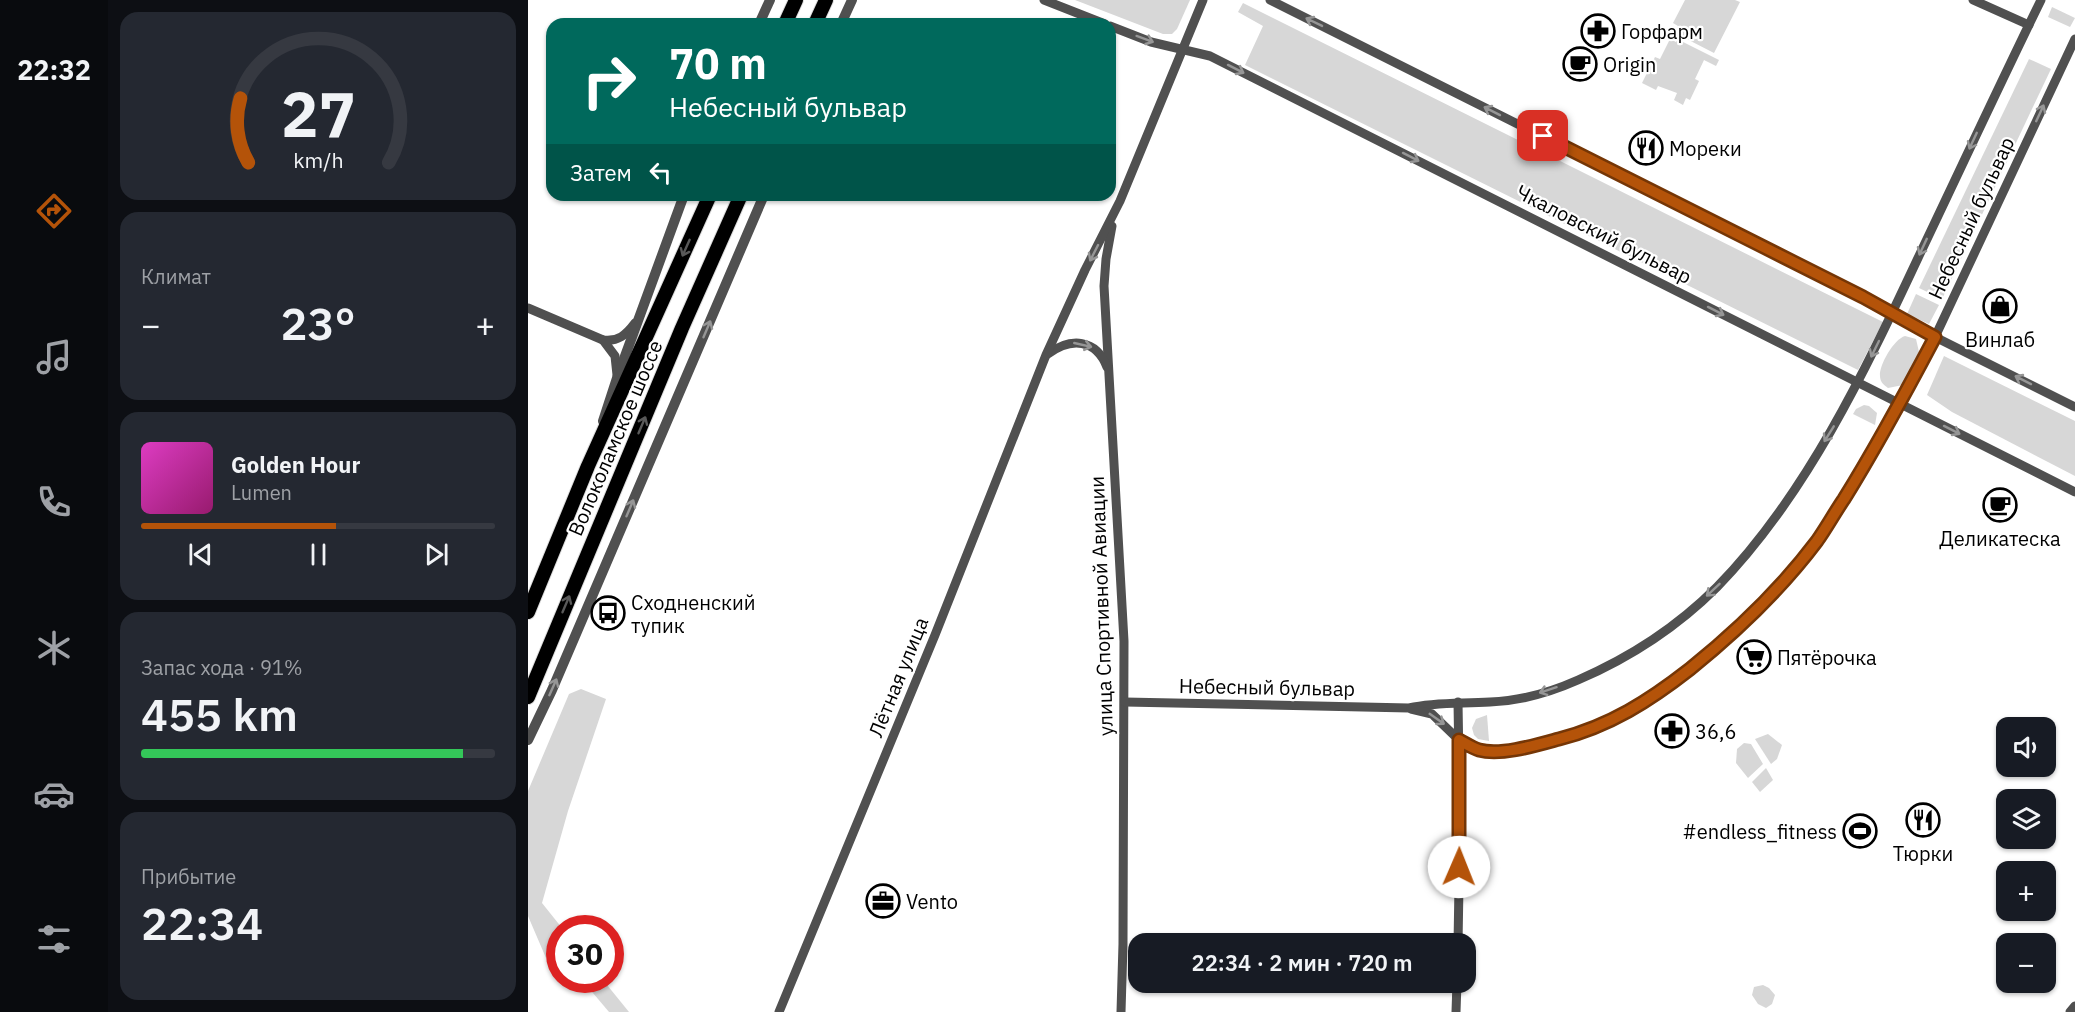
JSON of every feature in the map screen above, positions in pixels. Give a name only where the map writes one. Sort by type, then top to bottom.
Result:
[{"type":"main road","points":[[788,18],[796,0]]},
{"type":"main road","points":[[818,18],[826,0]]},
{"type":"main road","name":"Волоколамское шоссе","points":[[528,612],[588,466],[707,201]]},
{"type":"main road","name":"Волоколамское шоссе","points":[[528,697],[737,201]]},
{"type":"street","points":[[762,18],[770,0]]},
{"type":"street","points":[[844,18],[852,0]]},
{"type":"street","points":[[1044,0],[1090,18]]},
{"type":"street","name":"Лётная улица","points":[[779,1012],[935,635],[1046,355],[1120,201],[1203,0]]},
{"type":"street","points":[[1270,0],[1863,297],[1935,337],[2075,407]]},
{"type":"street","points":[[1973,0],[2029,25]]},
{"type":"street","name":"Небесный бульвар","points":[[1409,708],[1432,703],[1491,702],[1530,696],[1576,681],[1615,662],[1682,618],[1716,588],[1760,539],[1830,433],[1857,383],[2041,0]]},
{"type":"street","name":"Чкаловский бульвар","points":[[1116,28],[1151,42],[1210,56],[2075,492]]},
{"type":"street","name":"Небесный бульвар","points":[[1125,702],[1409,708],[1432,714],[1459,740],[1478,750],[1494,752],[1574,736],[1613,721],[1674,681],[1726,639],[1758,609],[1819,538],[1838,508],[1876,447],[1935,337],[2074,42]]},
{"type":"street","points":[[588,466],[638,318],[682,201]]},
{"type":"street","points":[[529,738],[552,690],[762,201]]},
{"type":"street","name":"улица Спортивной Авиации","points":[[1120,201],[1110,234],[1104,286],[1124,641],[1121,1012]]},
{"type":"street","points":[[528,308],[610,340],[622,337],[638,318]]},
{"type":"street","points":[[603,339],[615,356],[617,378]]},
{"type":"street","points":[[1046,355],[1059,346],[1075,342],[1093,346],[1104,358],[1109,372]]},
{"type":"street","points":[[528,595],[545,570]]},
{"type":"street","points":[[1458,702],[1458,933]]},
{"type":"street","points":[[1456,1012],[1457,993]]},
{"type":"street","points":[[2070,1012],[2075,1006]]},
{"type":"shaded area","points":[[1075,0],[1190,0],[1177,29],[1172,34],[1163,34]]},
{"type":"shaded area","points":[[1685,0],[1735,0],[1740,2],[1714,53],[1675,33],[1678,26],[1673,23]]},
{"type":"shaded area","points":[[1243,3],[1883,322],[1858,370],[1245,65],[1263,26],[1238,12]]},
{"type":"shaded area","points":[[2052,7],[2075,18],[2070,27],[2048,17]]},
{"type":"shaded area","points":[[1670,39],[1676,42],[1677,39],[1719,60],[1716,66],[1704,60],[1695,79],[1699,81],[1690,100],[1686,98],[1683,105],[1674,100],[1677,93],[1658,86],[1656,90],[1642,83],[1655,57],[1660,59]]},
{"type":"shaded area","points":[[2029,59],[2051,69],[1942,299],[1919,288]]},
{"type":"shaded area","points":[[1916,294],[1939,305],[1929,324],[1907,314]]},
{"type":"shaded area","points":[[1905,336],[1916,339],[1919,352],[1903,385],[1888,388],[1882,383],[1880,371],[1892,347]]},
{"type":"shaded area","points":[[1944,356],[2075,421],[2075,476],[1952,412],[1927,395]]},
{"type":"shaded area","points":[[1864,405],[1877,413],[1875,425],[1853,414],[1856,409]]},
{"type":"shaded area","points":[[581,689],[606,699],[568,811],[542,903],[552,915],[546,915],[546,958],[528,916],[528,791],[569,694]]},
{"type":"shaded area","points":[[1487,715],[1489,741],[1478,739],[1472,728],[1476,719]]},
{"type":"shaded area","points":[[1768,734],[1782,745],[1777,759],[1771,764],[1755,739]]},
{"type":"shaded area","points":[[1744,743],[1751,744],[1763,764],[1748,778],[1736,763],[1737,749]]},
{"type":"shaded area","points":[[1766,768],[1773,780],[1760,792],[1752,782]]},
{"type":"shaded area","points":[[1763,985],[1775,995],[1772,1004],[1766,1008],[1758,1004],[1752,995],[1754,987]]},
{"type":"shaded area","points":[[593,993],[614,993],[629,1012],[609,1012]]},
{"type":"place","name":"Горфарм","points":[[1598,31]]},
{"type":"place","name":"Origin","points":[[1580,64]]},
{"type":"place","name":"Мореки","points":[[1646,148]]},
{"type":"place","name":"Винлаб","points":[[2000,306]]},
{"type":"place","name":"Деликатеска","points":[[2000,505]]},
{"type":"place","name":"Сходненский тупик","points":[[608,613]]},
{"type":"place","name":"Пятёрочка","points":[[1754,657]]},
{"type":"place","name":"36,6","points":[[1672,731]]},
{"type":"place","name":"Тюрки","points":[[1923,820]]},
{"type":"place","name":"#endless_fitness","points":[[1860,831]]},
{"type":"place","name":"Vento","points":[[883,901]]},
{"type":"route","points":[[1459,867],[1459,740],[1478,750],[1494,752],[1574,736],[1627,713],[1714,650],[1758,609],[1819,538],[1876,447],[1935,337],[1863,297],[1543,136]]}]
